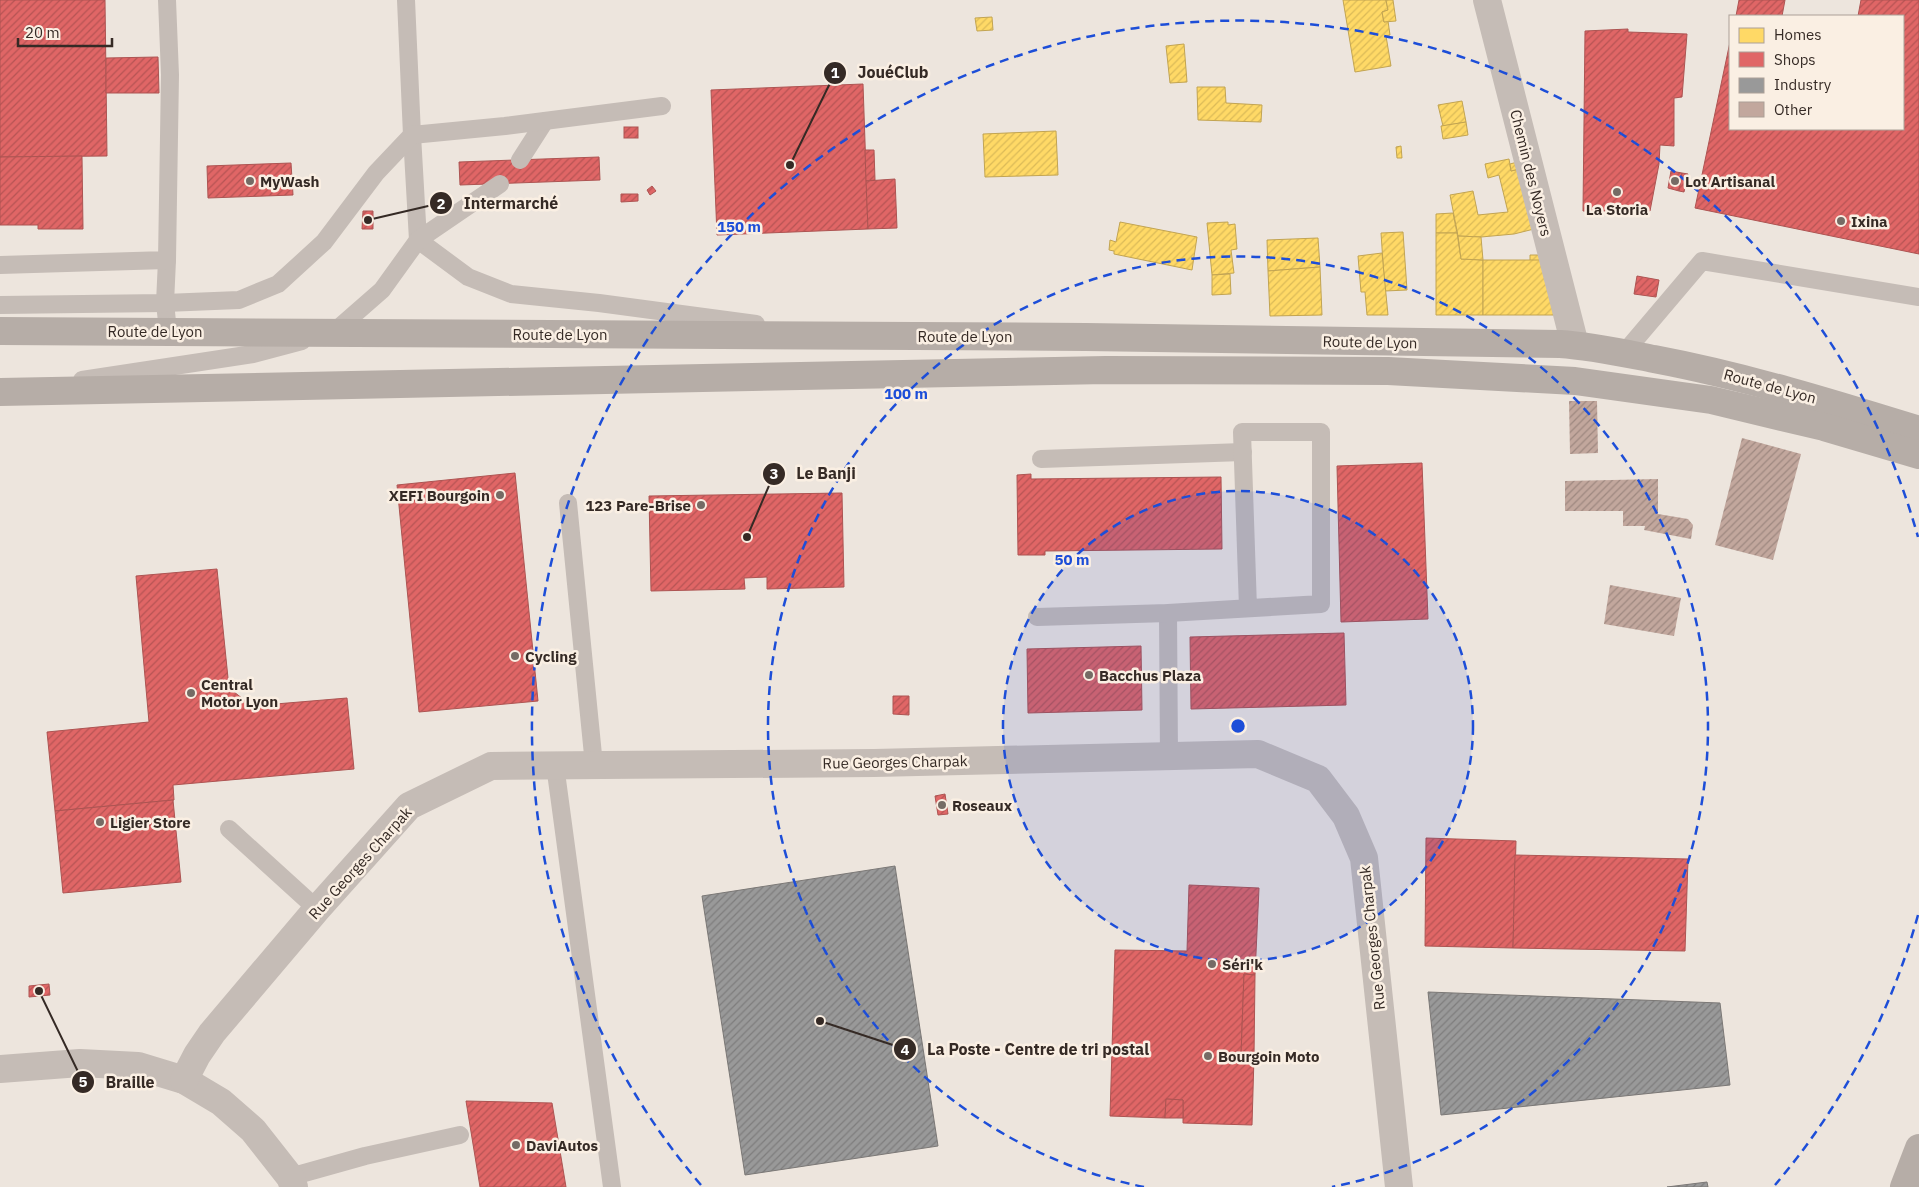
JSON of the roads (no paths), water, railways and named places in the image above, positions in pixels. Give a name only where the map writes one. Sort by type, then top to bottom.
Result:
[{"type":"main road","name":"Route de Lyon","points":[[0,331],[1086,337],[1575,345],[1704,369],[1828,401],[1919,430]]},
{"type":"main road","name":"Route de Lyon","points":[[1,392],[1096,371],[1388,370],[1575,381],[1711,400],[1824,427],[1919,455]]},
{"type":"main road","points":[[1904,1187],[1919,1148]]},
{"type":"street","name":"Chemin des Noyers","points":[[1487,0],[1575,345]]},
{"type":"street","name":"Rue Georges Charpak","points":[[184,1080],[212,1033],[317,909],[410,806],[491,766],[892,763],[1258,754],[1318,779],[1346,816],[1364,858],[1399,1187]]},
{"type":"street","points":[[0,1069],[80,1063],[138,1066],[184,1080],[220,1102],[253,1130],[292,1182]]},
{"type":"lane","points":[[167,0],[170,75],[165,303],[168,331]]},
{"type":"lane","points":[[406,0],[418,240]]},
{"type":"lane","points":[[0,305],[239,300],[278,284],[324,242],[376,173],[412,136],[662,106]]},
{"type":"lane","points":[[520,160],[545,121]]},
{"type":"lane","points":[[1,392],[253,354],[334,332],[382,290],[418,240],[500,184]]},
{"type":"lane","points":[[418,240],[468,277],[511,294],[599,303],[839,336]]},
{"type":"lane","points":[[0,265],[167,260]]},
{"type":"lane","points":[[1624,354],[1702,261],[1919,297]]},
{"type":"lane","points":[[0,319],[102,304]]},
{"type":"lane","points":[[1037,617],[1168,613],[1321,604],[1322,432],[1242,432],[1248,608]]},
{"type":"lane","points":[[1041,459],[1243,452]]},
{"type":"lane","points":[[568,503],[594,765]]},
{"type":"lane","points":[[1168,613],[1169,756]]},
{"type":"lane","points":[[556,765],[612,1187]]},
{"type":"lane","points":[[229,829],[317,909]]},
{"type":"lane","points":[[292,1182],[365,1156],[460,1135]]},
{"type":"place","name":"JouéClub","points":[[790,165]]},
{"type":"place","name":"MyWash","points":[[250,181]]},
{"type":"place","name":"Lot Artisanal","points":[[1675,181]]},
{"type":"place","name":"La Storia","points":[[1617,192]]},
{"type":"place","name":"Intermarché","points":[[368,220]]},
{"type":"place","name":"Ixina","points":[[1841,221]]},
{"type":"place","name":"XEFI Bourgoin","points":[[500,495]]},
{"type":"place","name":"123 Pare-Brise","points":[[701,505]]},
{"type":"place","name":"Le Banji","points":[[747,537]]},
{"type":"place","name":"Cycling","points":[[515,656]]},
{"type":"place","name":"Bacchus Plaza","points":[[1089,675]]},
{"type":"place","name":"Central Motor Lyon","points":[[191,693]]},
{"type":"place","name":"Roseaux","points":[[942,805]]},
{"type":"place","name":"Ligier Store","points":[[100,822]]},
{"type":"place","name":"Séri'k","points":[[1212,964]]},
{"type":"place","name":"Braille","points":[[39,991]]},
{"type":"place","name":"La Poste - Centre de tri postal","points":[[820,1021]]},
{"type":"place","name":"Bourgoin Moto","points":[[1208,1056]]},
{"type":"place","name":"DaviAutos","points":[[516,1145]]}]
